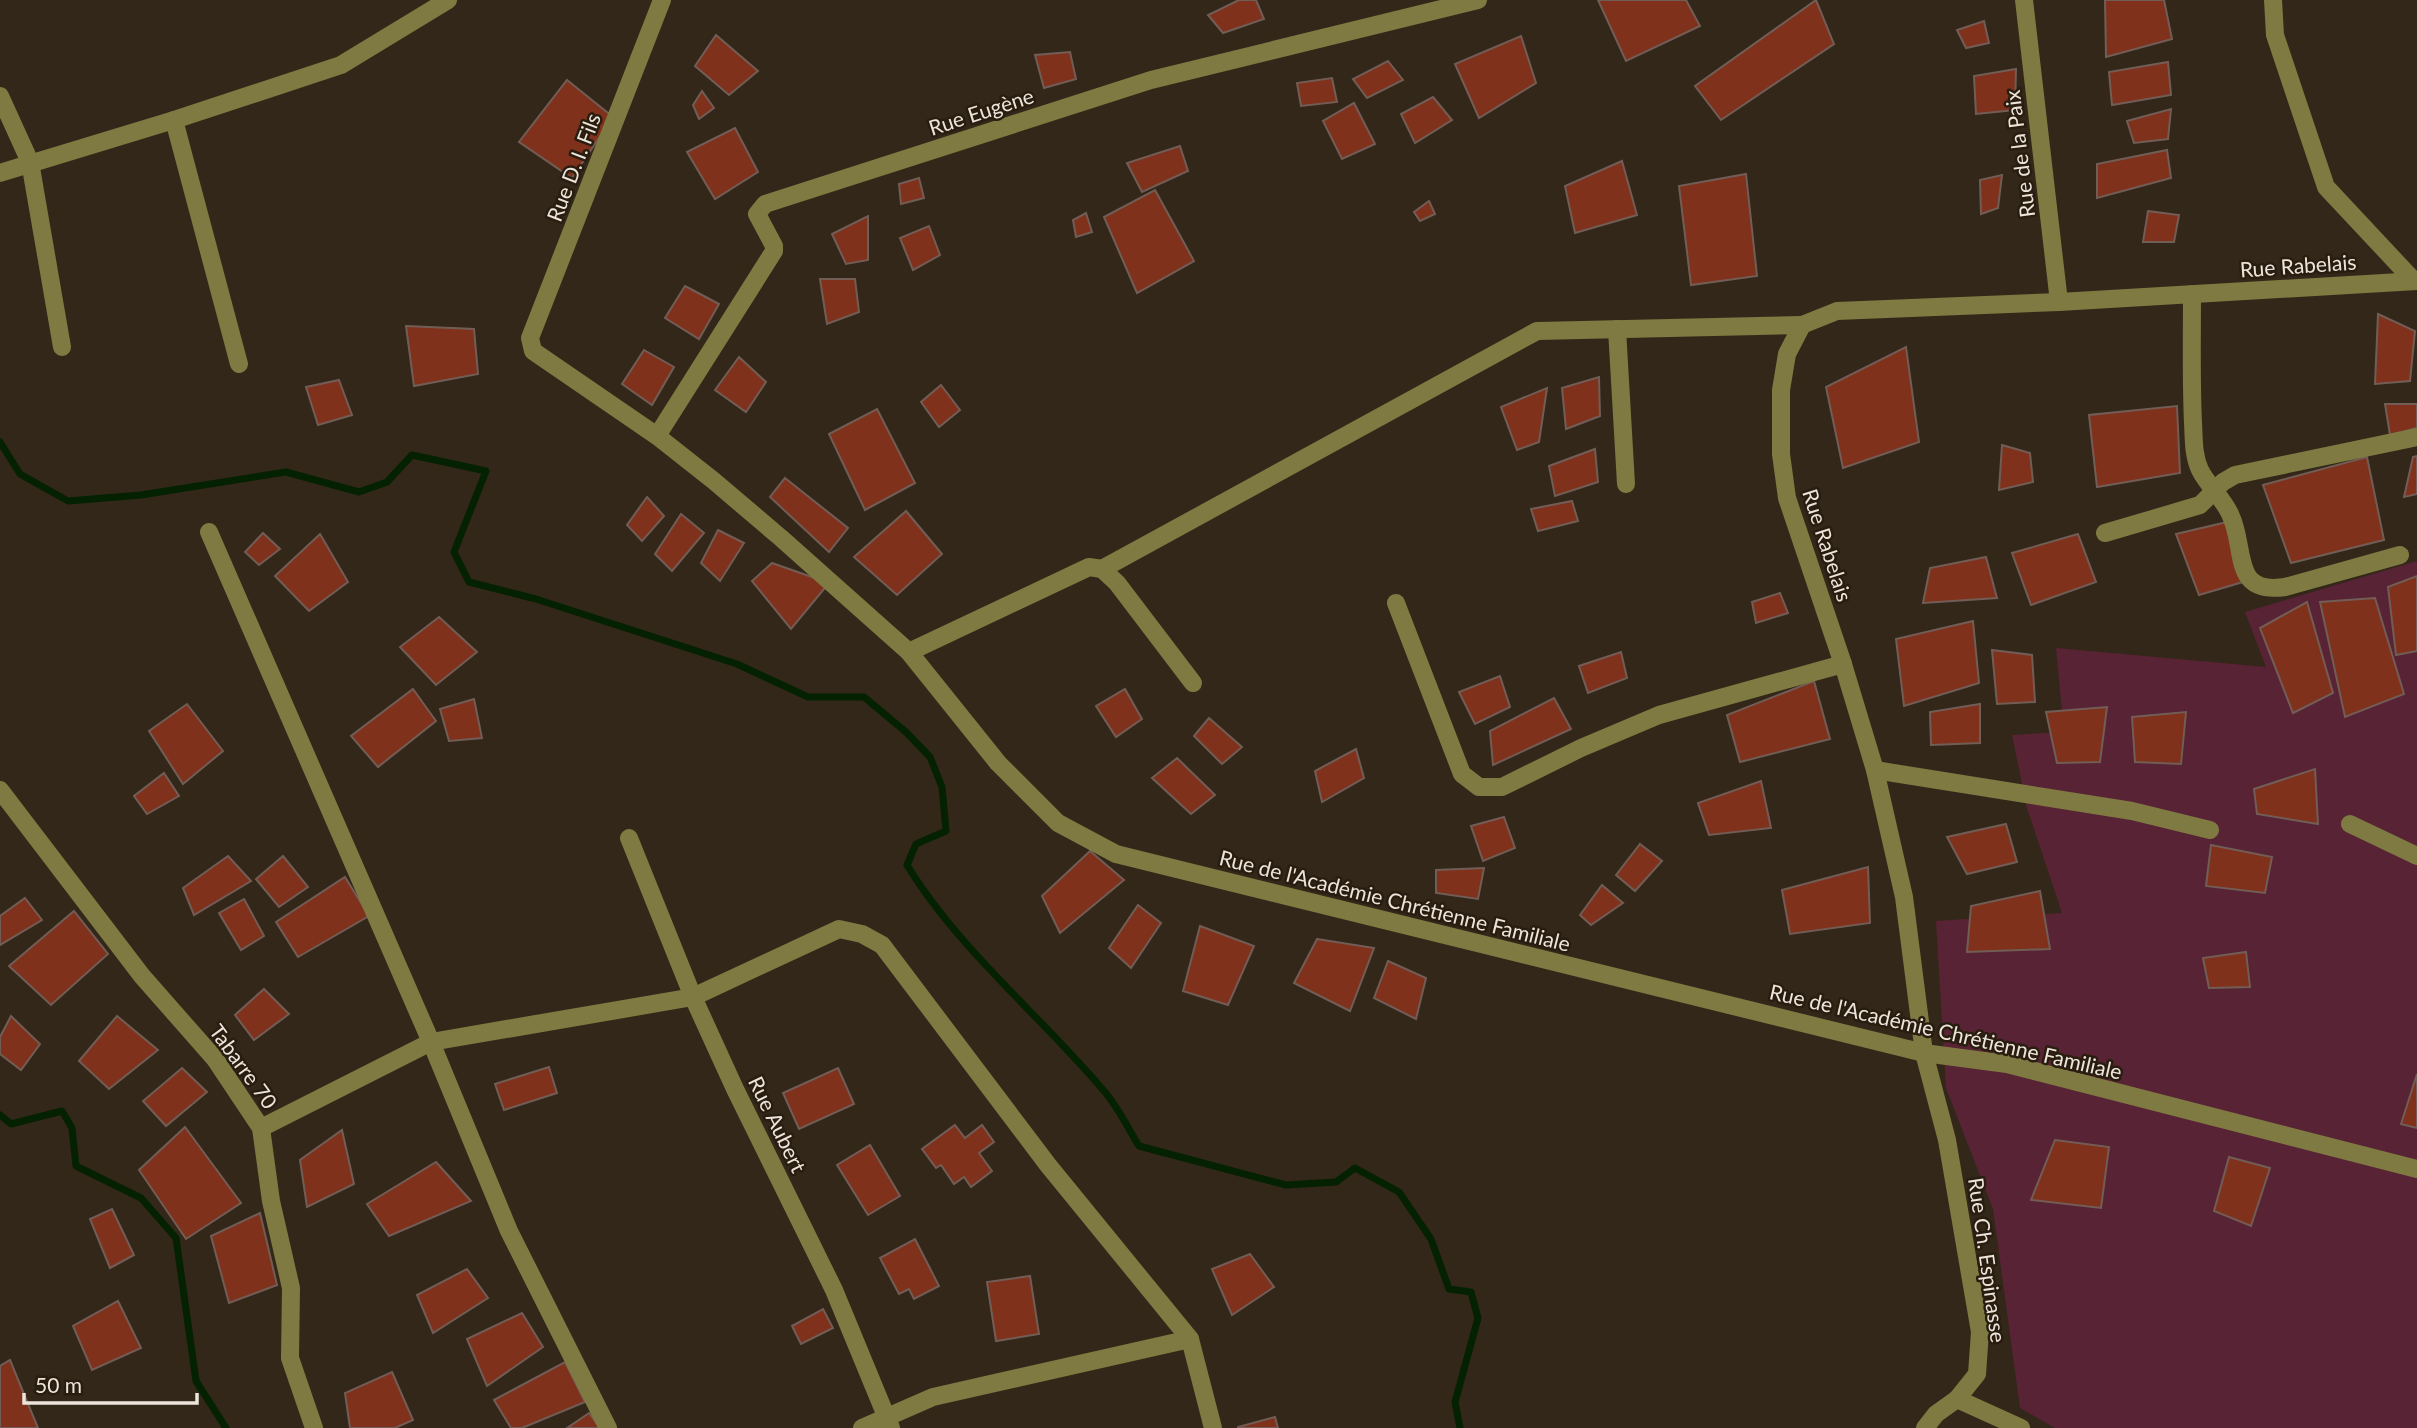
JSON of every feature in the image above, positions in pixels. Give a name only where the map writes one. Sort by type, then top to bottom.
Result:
[{"type":"street","points":[[0,173],[341,65],[449,0]]},
{"type":"street","name":"Rue D. I. Fils","points":[[534,351],[530,338],[662,0]]},
{"type":"street","name":"Rue Eugène","points":[[657,436],[774,251],[757,214],[765,204],[1151,80],[1478,0]]},
{"type":"street","name":"Rue de la Paix","points":[[2024,0],[2059,302]]},
{"type":"street","points":[[2273,0],[2275,35],[2326,187],[2415,281]]},
{"type":"street","points":[[0,96],[30,162],[62,347]]},
{"type":"street","points":[[174,120],[239,364]]},
{"type":"street","name":"Rue Rabelais","points":[[1924,1053],[1904,897],[1875,770],[1843,664],[1787,498],[1781,454],[1782,390],[1787,354],[1802,325],[1837,311],[2059,302],[2415,281]]},
{"type":"street","points":[[2192,294],[2191,382],[2195,457],[2200,471],[2230,514],[2246,575],[2252,583],[2271,589],[2285,587],[2400,555]]},
{"type":"street","points":[[1102,569],[1536,331],[1802,325]]},
{"type":"street","points":[[1617,329],[1626,484]]},
{"type":"street","name":"Rue de l'Académie Chrétienne Familiale","points":[[534,351],[657,436],[733,497],[909,652],[998,763],[1058,824],[1116,855],[1924,1053],[2007,1064],[2417,1169]]},
{"type":"street","points":[[2105,533],[2200,505],[2213,490],[2235,475],[2417,437]]},
{"type":"street","points":[[209,533],[431,1042],[509,1231],[608,1428]]},
{"type":"street","points":[[909,652],[1089,567],[1102,569],[1117,583],[1193,683]]},
{"type":"street","points":[[1396,603],[1462,774],[1479,788],[1502,787],[1581,747],[1659,715],[1843,664]]},
{"type":"street","points":[[1875,770],[2132,811],[2210,830]]},
{"type":"street","name":"Tabarre 70","points":[[0,790],[142,976],[215,1059],[261,1128],[271,1201],[292,1288],[290,1358],[314,1428]]},
{"type":"street","points":[[2350,824],[2417,856]]},
{"type":"street","name":"Rue Aubert","points":[[629,838],[693,997],[834,1290],[889,1422]]},
{"type":"street","points":[[261,1128],[431,1042],[693,997],[839,929],[862,934],[882,945],[1048,1165],[1190,1339],[1213,1428]]},
{"type":"street","name":"Rue Ch. Espinasse","points":[[1924,1053],[1947,1140],[1980,1332],[1977,1374],[1957,1399],[1936,1414],[1925,1428]]},
{"type":"street","points":[[862,1428],[889,1422],[933,1397],[1190,1339]]},
{"type":"street","points":[[1957,1399],[2021,1428]]},
{"type":"shaded area","points":[[2417,561],[2417,1428],[2055,1428],[2020,1408],[1993,1209],[1946,1088],[1936,921],[2062,913],[2027,808],[2012,735],[2064,732],[2056,648],[2266,667],[2245,612]]},
{"type":"building","points":[[1239,0],[1256,0],[1264,19],[1223,33],[1208,15]]},
{"type":"building","points":[[1598,0],[1686,0],[1700,26],[1626,61]]},
{"type":"building","points":[[1816,0],[1834,44],[1721,120],[1695,86]]},
{"type":"building","points":[[2105,0],[2164,0],[2172,39],[2106,57]]},
{"type":"building","points":[[1984,21],[1989,43],[1966,48],[1957,30]]},
{"type":"building","points":[[716,35],[758,71],[729,95],[695,66]]},
{"type":"building","points":[[1521,36],[1536,83],[1479,118],[1455,64]]},
{"type":"building","points":[[1070,52],[1076,79],[1044,88],[1035,55]]},
{"type":"building","points":[[1388,61],[1403,80],[1367,98],[1353,79]]},
{"type":"building","points":[[2168,62],[2171,95],[2112,105],[2109,72]]},
{"type":"building","points":[[2016,69],[2015,110],[1976,114],[1974,76]]},
{"type":"building","points":[[1332,78],[1337,102],[1301,106],[1297,83]]},
{"type":"building","points":[[567,80],[613,117],[572,178],[519,142]]},
{"type":"building","points":[[702,91],[714,108],[699,119],[693,105]]},
{"type":"building","points":[[1433,97],[1452,120],[1415,143],[1401,114]]},
{"type":"building","points":[[1354,103],[1375,144],[1342,159],[1323,121]]},
{"type":"building","points":[[2171,109],[2168,139],[2134,143],[2127,121]]},
{"type":"building","points":[[735,128],[758,172],[715,199],[687,152]]},
{"type":"building","points":[[1180,146],[1188,171],[1142,192],[1127,163]]},
{"type":"building","points":[[2167,150],[2171,178],[2097,198],[2097,164]]},
{"type":"building","points":[[1622,161],[1637,215],[1575,233],[1565,186]]},
{"type":"building","points":[[1746,174],[1757,276],[1691,285],[1679,186]]},
{"type":"building","points":[[2002,175],[1998,208],[1981,214],[1980,180]]},
{"type":"building","points":[[919,178],[924,198],[901,204],[899,184]]},
{"type":"building","points":[[1155,190],[1194,261],[1137,293],[1104,217]]},
{"type":"building","points":[[1429,201],[1435,214],[1420,221],[1414,212]]},
{"type":"building","points":[[2148,211],[2179,215],[2174,242],[2143,242]]},
{"type":"building","points":[[1086,213],[1092,232],[1076,237],[1073,220]]},
{"type":"building","points":[[868,216],[868,260],[846,264],[832,234]]},
{"type":"building","points":[[929,226],[940,255],[913,270],[900,238]]},
{"type":"building","points":[[820,279],[855,279],[859,312],[827,324]]},
{"type":"building","points":[[685,286],[719,304],[699,339],[665,318]]},
{"type":"building","points":[[2378,314],[2415,331],[2410,381],[2375,384]]},
{"type":"building","points":[[406,326],[474,329],[478,374],[414,386]]},
{"type":"building","points":[[1906,347],[1919,442],[1843,468],[1826,387]]},
{"type":"building","points":[[644,350],[674,367],[652,405],[622,384]]},
{"type":"building","points":[[739,357],[766,382],[746,412],[715,390]]},
{"type":"building","points":[[1599,377],[1600,416],[1566,429],[1562,388]]},
{"type":"building","points":[[339,380],[352,415],[318,425],[306,387]]},
{"type":"building","points":[[941,385],[960,410],[939,427],[921,402]]},
{"type":"building","points":[[1547,388],[1539,442],[1517,450],[1501,407]]},
{"type":"building","points":[[2385,404],[2417,404],[2417,428],[2390,435]]},
{"type":"building","points":[[2177,406],[2180,473],[2097,487],[2089,415]]},
{"type":"building","points":[[877,409],[915,483],[865,510],[829,434]]},
{"type":"building","points":[[2002,445],[2030,453],[2033,482],[1999,490]]},
{"type":"building","points":[[1595,449],[1598,482],[1555,496],[1549,466]]},
{"type":"building","points":[[2417,456],[2417,494],[2404,497],[2413,457]]},
{"type":"building","points":[[2367,457],[2384,540],[2291,563],[2263,485]]},
{"type":"building","points":[[785,478],[848,528],[829,552],[770,497]]},
{"type":"building","points":[[647,497],[664,516],[642,541],[627,525]]},
{"type":"building","points":[[1572,501],[1578,521],[1538,531],[1531,509]]},
{"type":"building","points":[[906,511],[942,554],[897,595],[854,557]]},
{"type":"building","points":[[681,514],[704,533],[672,571],[655,554]]},
{"type":"building","points":[[2227,522],[2243,582],[2199,595],[2176,534]]},
{"type":"building","points":[[718,530],[744,543],[720,581],[701,563]]},
{"type":"building","points":[[263,533],[280,549],[259,565],[245,552]]},
{"type":"building","points":[[320,534],[348,582],[309,611],[275,576]]},
{"type":"building","points":[[2078,534],[2096,582],[2031,605],[2012,553]]},
{"type":"building","points":[[1986,557],[1997,598],[1923,603],[1930,568]]},
{"type":"building","points":[[772,563],[829,583],[791,629],[752,581]]},
{"type":"building","points":[[2417,576],[2417,651],[2396,655],[2388,587]]},
{"type":"building","points":[[1780,593],[1788,613],[1756,623],[1752,602]]},
{"type":"building","points":[[2375,598],[2404,694],[2345,717],[2320,602]]},
{"type":"building","points":[[2307,602],[2333,693],[2293,713],[2260,628]]},
{"type":"building","points":[[439,617],[477,652],[436,685],[400,647]]},
{"type":"building","points":[[1973,621],[1979,683],[1904,706],[1896,639]]},
{"type":"building","points":[[1992,650],[2032,655],[2035,702],[1997,704]]},
{"type":"building","points":[[1621,652],[1627,678],[1588,693],[1579,666]]},
{"type":"building","points":[[1500,676],[1510,707],[1475,724],[1459,692]]},
{"type":"building","points":[[1814,681],[1830,739],[1740,762],[1727,715]]},
{"type":"building","points":[[413,689],[436,721],[378,767],[351,736]]},
{"type":"building","points":[[1125,689],[1142,719],[1116,737],[1096,706]]},
{"type":"building","points":[[1554,698],[1571,729],[1493,765],[1490,731]]},
{"type":"building","points":[[474,699],[482,738],[449,741],[440,709]]},
{"type":"building","points":[[187,704],[223,751],[183,784],[149,731]]},
{"type":"building","points":[[1980,704],[1980,743],[1931,745],[1930,712]]},
{"type":"building","points":[[2107,707],[2100,762],[2057,763],[2046,712]]},
{"type":"building","points":[[2186,712],[2181,764],[2135,762],[2132,717]]},
{"type":"building","points":[[1209,718],[1242,747],[1222,764],[1194,736]]},
{"type":"building","points":[[1356,749],[1364,778],[1322,802],[1315,771]]},
{"type":"building","points":[[1177,758],[1215,795],[1191,814],[1152,778]]},
{"type":"building","points":[[2315,769],[2318,824],[2257,814],[2254,789]]},
{"type":"building","points":[[164,773],[179,796],[147,814],[134,796]]},
{"type":"building","points":[[1761,781],[1771,828],[1709,835],[1698,803]]},
{"type":"building","points":[[1504,817],[1515,848],[1483,861],[1471,826]]},
{"type":"building","points":[[2006,824],[2017,862],[1967,874],[1947,837]]},
{"type":"building","points":[[1640,844],[1662,861],[1635,891],[1616,875]]},
{"type":"building","points":[[2211,845],[2272,857],[2265,893],[2206,886]]},
{"type":"building","points":[[1090,851],[1124,880],[1060,933],[1042,896]]},
{"type":"building","points":[[228,856],[251,881],[194,915],[183,888]]},
{"type":"building","points":[[283,856],[308,887],[279,907],[256,879]]},
{"type":"building","points":[[1868,867],[1870,923],[1790,934],[1782,890]]},
{"type":"building","points":[[1484,868],[1478,899],[1436,893],[1436,870]]},
{"type":"building","points":[[345,877],[369,916],[298,957],[276,922]]},
{"type":"building","points":[[1602,885],[1623,903],[1591,925],[1580,915]]},
{"type":"building","points":[[2040,891],[2050,949],[1967,952],[1971,906]]},
{"type":"building","points":[[25,898],[42,920],[0,945],[0,916]]},
{"type":"building","points":[[244,899],[264,936],[241,950],[219,913]]},
{"type":"building","points":[[1138,905],[1161,923],[1131,968],[1109,948]]},
{"type":"building","points":[[74,911],[108,954],[51,1005],[9,966]]},
{"type":"building","points":[[1200,926],[1254,946],[1228,1005],[1183,991]]},
{"type":"building","points":[[1317,939],[1374,948],[1350,1011],[1294,983]]},
{"type":"building","points":[[2246,952],[2250,987],[2209,988],[2203,958]]},
{"type":"building","points":[[1388,961],[1426,978],[1416,1019],[1374,998]]},
{"type":"building","points":[[264,989],[289,1014],[254,1040],[235,1015]]},
{"type":"building","points":[[11,1016],[40,1044],[21,1070],[0,1054],[0,1037]]},
{"type":"building","points":[[117,1016],[158,1050],[109,1089],[79,1061]]},
{"type":"building","points":[[549,1067],[557,1093],[504,1110],[495,1084]]},
{"type":"building","points":[[182,1068],[207,1092],[166,1126],[143,1101]]},
{"type":"building","points":[[838,1068],[854,1104],[799,1129],[783,1093]]},
{"type":"building","points":[[2417,1074],[2417,1128],[2401,1124]]},
{"type":"building","points":[[955,1125],[965,1138],[982,1125],[994,1142],[979,1153],[992,1171],[971,1187],[964,1177],[954,1184],[941,1165],[936,1168],[922,1149]]},
{"type":"building","points":[[185,1127],[241,1203],[186,1239],[139,1170]]},
{"type":"building","points":[[342,1130],[354,1184],[307,1207],[300,1160]]},
{"type":"building","points":[[2055,1140],[2109,1147],[2101,1208],[2031,1200]]},
{"type":"building","points":[[870,1145],[900,1196],[868,1215],[837,1165]]},
{"type":"building","points":[[2229,1157],[2270,1168],[2251,1226],[2214,1211]]},
{"type":"building","points":[[436,1162],[471,1201],[389,1236],[367,1204]]},
{"type":"building","points":[[112,1209],[134,1255],[110,1268],[90,1219]]},
{"type":"building","points":[[260,1213],[277,1285],[229,1303],[211,1236]]},
{"type":"building","points":[[915,1239],[939,1286],[914,1299],[909,1289],[899,1294],[880,1258]]},
{"type":"building","points":[[1250,1254],[1274,1287],[1232,1315],[1212,1269]]},
{"type":"building","points":[[467,1269],[488,1298],[433,1333],[417,1295]]},
{"type":"building","points":[[1030,1276],[1039,1334],[996,1341],[987,1282]]},
{"type":"building","points":[[118,1301],[141,1348],[92,1370],[73,1326]]},
{"type":"building","points":[[823,1309],[833,1328],[801,1344],[792,1326]]},
{"type":"building","points":[[522,1313],[543,1347],[487,1386],[467,1339]]},
{"type":"building","points":[[10,1360],[38,1428],[0,1428],[0,1366]]},
{"type":"building","points":[[565,1362],[585,1402],[522,1428],[511,1428],[494,1400]]},
{"type":"building","points":[[392,1372],[413,1420],[395,1428],[350,1428],[345,1393]]},
{"type":"building","points":[[589,1413],[600,1428],[567,1428]]},
{"type":"building","points":[[1275,1417],[1278,1428],[1238,1428],[1238,1427]]},
{"type":"waterway","points":[[0,442],[20,474],[68,501],[141,495],[286,472],[359,492],[387,482],[412,455],[486,471],[454,552],[469,582],[536,599],[737,664],[808,697],[864,697],[906,732],[930,757],[942,787],[946,831],[916,844],[907,865],[950,925],[975,954],[1104,1091],[1139,1146],[1286,1185],[1336,1182],[1355,1168],[1399,1192],[1431,1239],[1449,1289],[1471,1292],[1478,1318],[1455,1402],[1460,1428]]},
{"type":"waterway","points":[[0,1115],[11,1124],[62,1111],[72,1128],[76,1166],[141,1198],[176,1238],[196,1381],[226,1428]]}]
